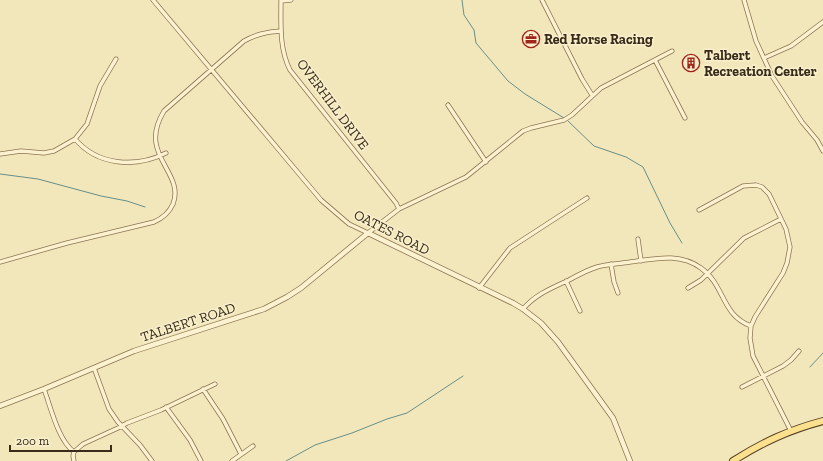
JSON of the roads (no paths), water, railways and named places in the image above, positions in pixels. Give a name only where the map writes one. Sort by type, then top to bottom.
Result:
[{"type":"main road","points":[[733,461],[760,444],[791,431],[823,421]]},
{"type":"street","name":"OATES ROAD","points":[[153,0],[320,200],[349,224],[523,309],[541,323],[558,342],[613,418],[630,461]]},
{"type":"street","points":[[280,0],[291,0]]},
{"type":"street","name":"OVERHILL DRIVE","points":[[280,0],[281,32],[284,55],[293,74],[396,203],[399,209]]},
{"type":"street","points":[[542,0],[582,79],[592,95]]},
{"type":"street","points":[[744,0],[756,41],[772,76],[823,151]]},
{"type":"street","points":[[764,58],[791,46],[823,22]]},
{"type":"street","points":[[0,262],[67,243],[154,222],[165,216],[172,206],[175,198],[175,190],[172,179],[160,156],[156,142],[158,122],[164,111],[244,41],[256,34],[281,32]]},
{"type":"street","points":[[368,233],[399,209],[466,177],[523,131],[556,123],[572,116],[600,88],[672,51]]},
{"type":"street","points":[[0,154],[21,151],[44,153],[55,151],[75,140],[87,124],[100,86],[116,59]]},
{"type":"street","points":[[655,60],[685,118]]},
{"type":"street","points":[[448,105],[486,162]]},
{"type":"street","points":[[75,140],[86,151],[101,159],[109,161],[118,162],[146,160],[166,153]]},
{"type":"street","points":[[699,210],[740,187],[752,184],[762,188],[769,194],[781,219],[790,247],[788,263],[755,317],[752,326],[750,346],[753,356],[791,431]]},
{"type":"street","points":[[480,288],[510,248],[587,198]]},
{"type":"street","points":[[688,288],[701,280],[744,238],[781,219]]},
{"type":"street","name":"TALBERT ROAD","points":[[0,406],[44,389],[134,350],[264,309],[301,288],[368,233]]},
{"type":"street","points":[[638,239],[641,261]]},
{"type":"street","points":[[523,309],[542,292],[595,267],[670,258],[681,259],[694,263],[708,273],[718,287],[728,308],[734,316],[740,321],[752,326]]},
{"type":"street","points":[[612,264],[614,282],[618,293]]},
{"type":"street","points":[[566,281],[580,311]]},
{"type":"street","points":[[742,387],[788,363],[799,351]]},
{"type":"street","points":[[94,368],[109,409],[140,444],[152,461]]},
{"type":"street","points":[[74,461],[74,452],[83,444],[214,384]]},
{"type":"street","points":[[44,389],[63,440],[74,452]]},
{"type":"street","points":[[203,389],[223,418],[241,454]]},
{"type":"street","points":[[166,407],[190,440],[201,461]]},
{"type":"street","points":[[232,461],[253,446]]},
{"type":"waterway","points":[[462,0],[464,15],[474,30],[476,43],[508,81],[525,94],[564,118]]},
{"type":"waterway","points":[[568,121],[594,146],[626,157],[643,167],[670,223],[682,243]]},
{"type":"waterway","points":[[0,174],[38,179],[101,196],[127,201],[145,207]]},
{"type":"waterway","points":[[810,367],[823,353]]},
{"type":"waterway","points":[[286,461],[315,445],[407,413],[463,376]]},
{"type":"place","name":"Red Horse Racing","points":[[531,39]]},
{"type":"place","name":"Talbert Recreation Center","points":[[691,63]]}]
